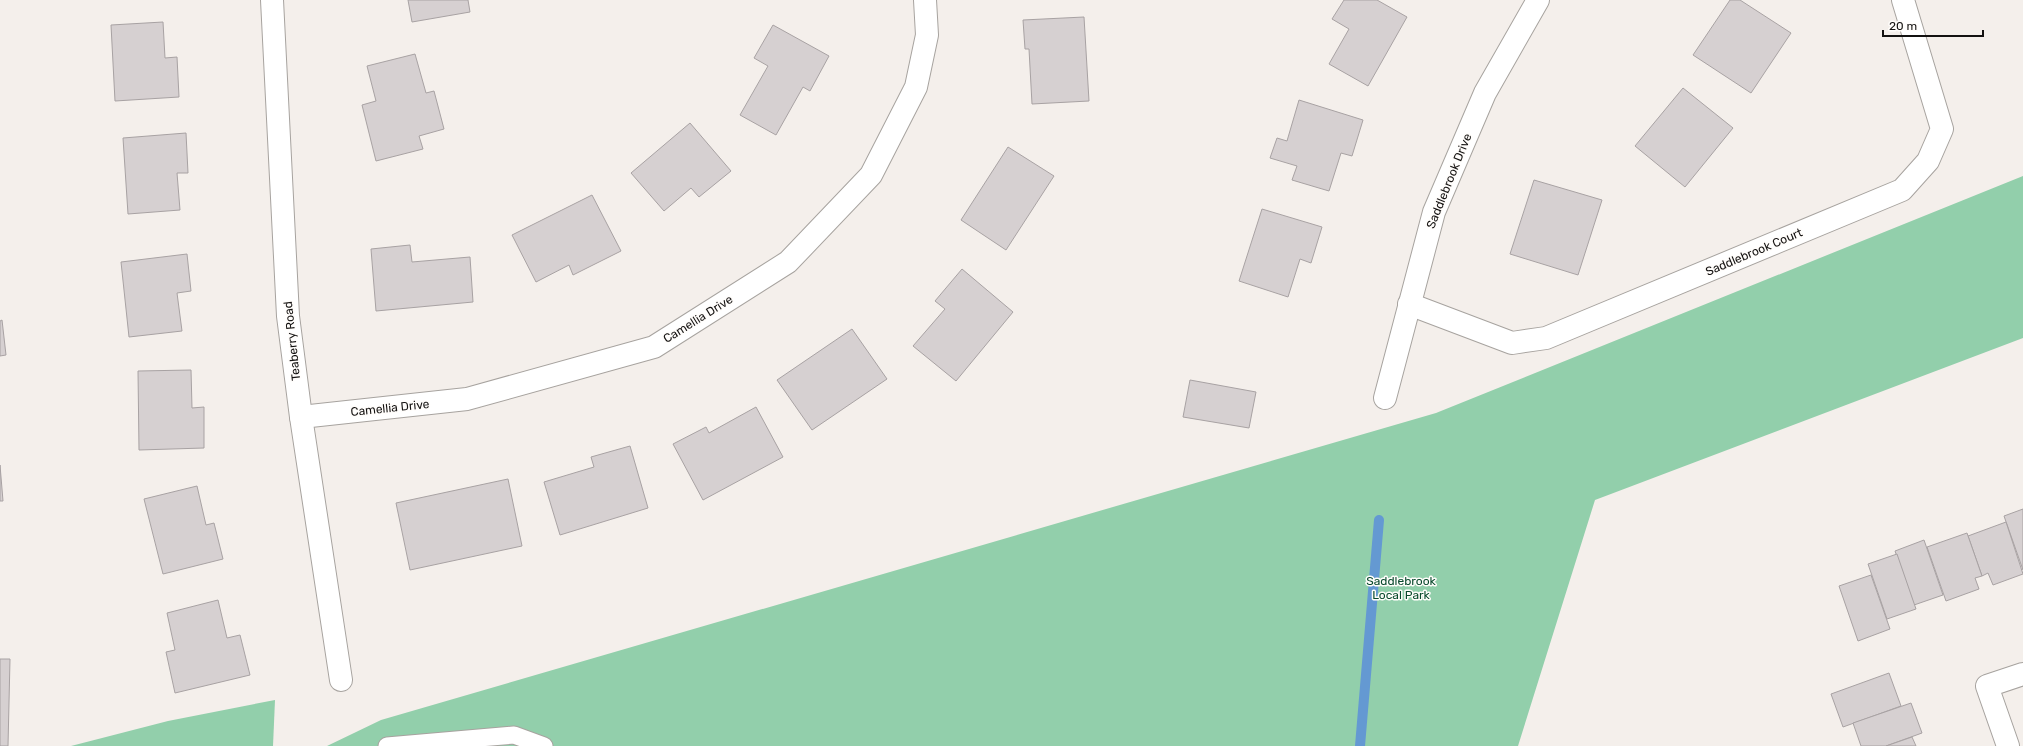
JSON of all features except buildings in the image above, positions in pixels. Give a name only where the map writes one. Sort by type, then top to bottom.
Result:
[{"type":"street","name":"Teaberry Road","points":[[272,0],[288,316],[301,417],[341,680]]},
{"type":"street","name":"Camellia Drive","points":[[301,417],[467,400],[654,347],[788,262],[871,175],[916,87],[927,35],[925,0]]},
{"type":"street","name":"Saddlebrook Drive","points":[[1385,398],[1434,212],[1485,93],[1538,0]]},
{"type":"street","name":"Saddlebrook Court","points":[[1409,304],[1512,343],[1546,338],[1902,190],[1928,161],[1942,129],[1903,0]]},
{"type":"street","points":[[2008,746],[1987,686],[2023,674]]},
{"type":"lane","points":[[386,746],[514,735],[544,746]]},
{"type":"green space","name":"Saddlebrook Local Park","points":[[2023,176],[2023,338],[1595,500],[1518,746],[327,746],[381,720],[1436,413]]},
{"type":"green space","points":[[275,700],[273,746],[71,746],[168,721]]},
{"type":"waterway","points":[[1360,746],[1379,520]]}]
